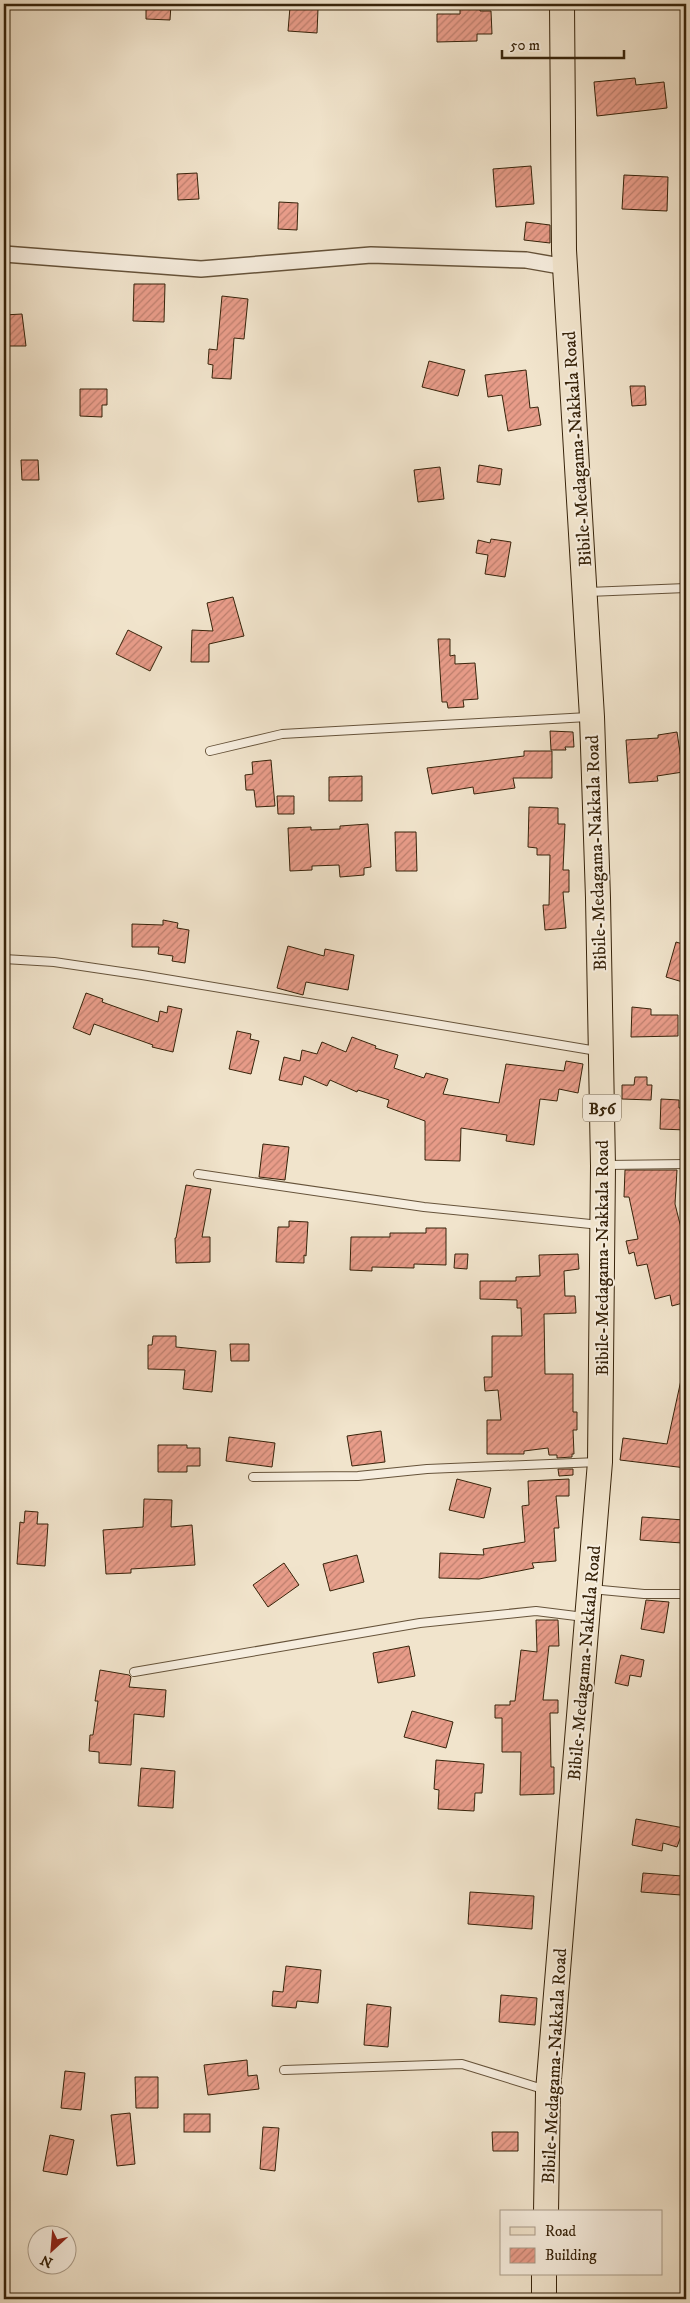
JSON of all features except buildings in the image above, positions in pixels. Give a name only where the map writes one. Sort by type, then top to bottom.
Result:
[{"type":"main road","name":"Bibile-Medagama-Nakkala Road","points":[[546,2210],[548,2091],[591,1590],[600,1462],[603,1166],[592,717],[566,267],[562,4]]},
{"type":"main road","points":[[544,2276],[544,2299]]},
{"type":"street","points":[[4,254],[201,269],[371,255],[526,260],[566,267]]},
{"type":"lane","points":[[586,592],[686,588]]},
{"type":"lane","points":[[210,751],[282,734],[592,717]]},
{"type":"lane","points":[[4,960],[54,962],[113,971],[601,1052]]},
{"type":"lane","points":[[603,1166],[686,1164]]},
{"type":"lane","points":[[198,1174],[424,1207],[601,1225]]},
{"type":"lane","points":[[253,1477],[358,1476],[427,1469],[600,1462]]},
{"type":"lane","points":[[591,1590],[644,1594],[686,1594]]},
{"type":"lane","points":[[134,1672],[420,1623],[536,1611],[588,1618]]},
{"type":"lane","points":[[284,2070],[462,2064],[548,2091]]}]
